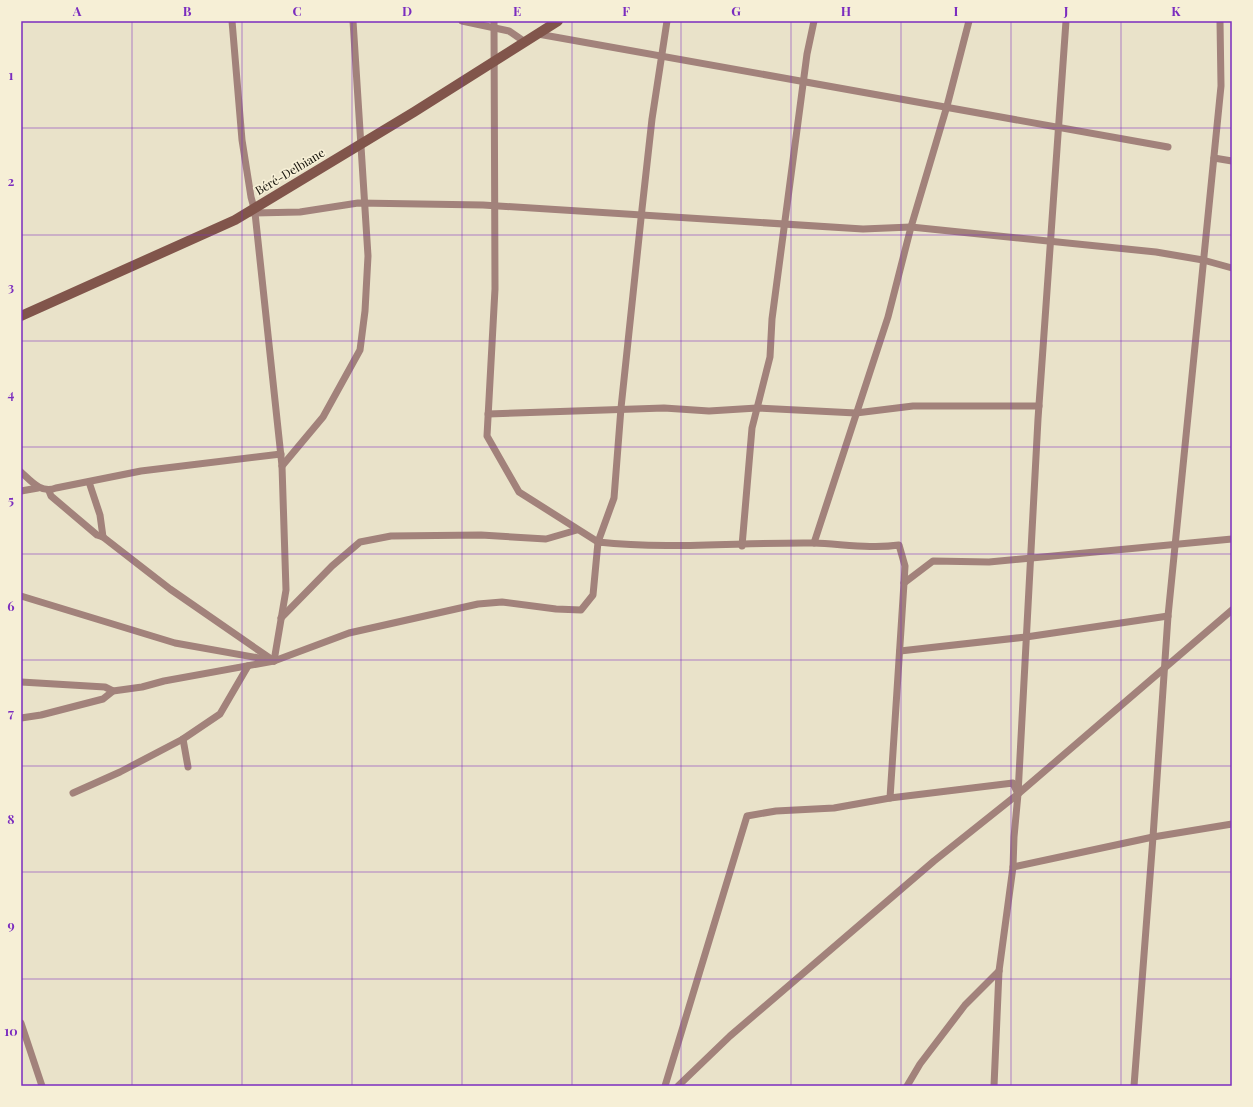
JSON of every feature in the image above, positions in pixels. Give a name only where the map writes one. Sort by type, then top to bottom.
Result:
[{"type":"street","points":[[232,21],[242,140],[251,196],[282,466],[286,590],[274,661]]},
{"type":"street","points":[[282,466],[323,417],[360,350],[365,311],[368,256],[354,21]]},
{"type":"street","points":[[462,21],[494,24],[526,42]]},
{"type":"street","name":"Béré-Delbiane","points":[[21,316],[252,212],[558,21]]},
{"type":"street","points":[[21,718],[41,715],[102,699],[113,691],[142,687],[164,681],[274,661],[349,632],[478,604],[502,602],[556,609],[581,610],[593,595],[598,542],[614,498],[621,408],[641,216],[652,119],[668,21]]},
{"type":"street","points":[[742,546],[752,428],[770,357],[772,319],[786,224],[803,82],[814,21]]},
{"type":"street","points":[[814,543],[888,317],[911,227],[947,106],[969,21]]},
{"type":"street","points":[[994,1086],[999,971],[1013,867],[1018,794],[1039,406],[1066,21]]},
{"type":"street","points":[[1134,1086],[1168,616],[1221,86],[1220,21]]},
{"type":"street","points":[[494,24],[492,62],[495,289],[487,436],[519,492],[598,542],[634,546],[742,546],[814,543],[886,547],[899,545],[905,566],[890,798]]},
{"type":"street","points":[[538,34],[803,82],[947,106],[1168,147]]},
{"type":"street","points":[[1214,158],[1232,161]]},
{"type":"street","points":[[252,212],[300,212],[366,203],[494,206],[863,229],[911,227],[1156,252],[1204,260],[1232,268]]},
{"type":"street","points":[[488,414],[621,408],[664,408],[709,411],[757,408],[856,413],[913,406],[1039,406]]},
{"type":"street","points":[[21,491],[38,488],[49,490],[146,470],[281,454]]},
{"type":"street","points":[[21,472],[38,488]]},
{"type":"street","points":[[89,482],[100,515],[103,537]]},
{"type":"street","points":[[49,490],[51,496],[98,535],[103,537],[170,589],[274,661]]},
{"type":"street","points":[[281,618],[332,566],[360,542],[391,536],[481,535],[546,539],[578,530]]},
{"type":"street","points":[[904,583],[933,561],[989,562],[1018,558],[1030,559],[1232,539]]},
{"type":"street","points":[[21,596],[175,643],[274,661]]},
{"type":"street","points":[[678,1086],[730,1036],[922,871],[1018,794],[1232,610]]},
{"type":"street","points":[[900,651],[1026,637],[1168,616]]},
{"type":"street","points":[[73,793],[120,772],[182,739],[220,714],[248,666]]},
{"type":"street","points":[[21,682],[105,687],[113,691]]},
{"type":"street","points":[[182,739],[188,767]]},
{"type":"street","points":[[665,1086],[747,816],[776,811],[834,808],[890,798],[1013,783],[1018,794]]},
{"type":"street","points":[[1013,867],[1153,837],[1232,824]]},
{"type":"street","points":[[907,1086],[920,1064],[964,1005],[999,971]]},
{"type":"street","points":[[21,1023],[42,1086]]}]
